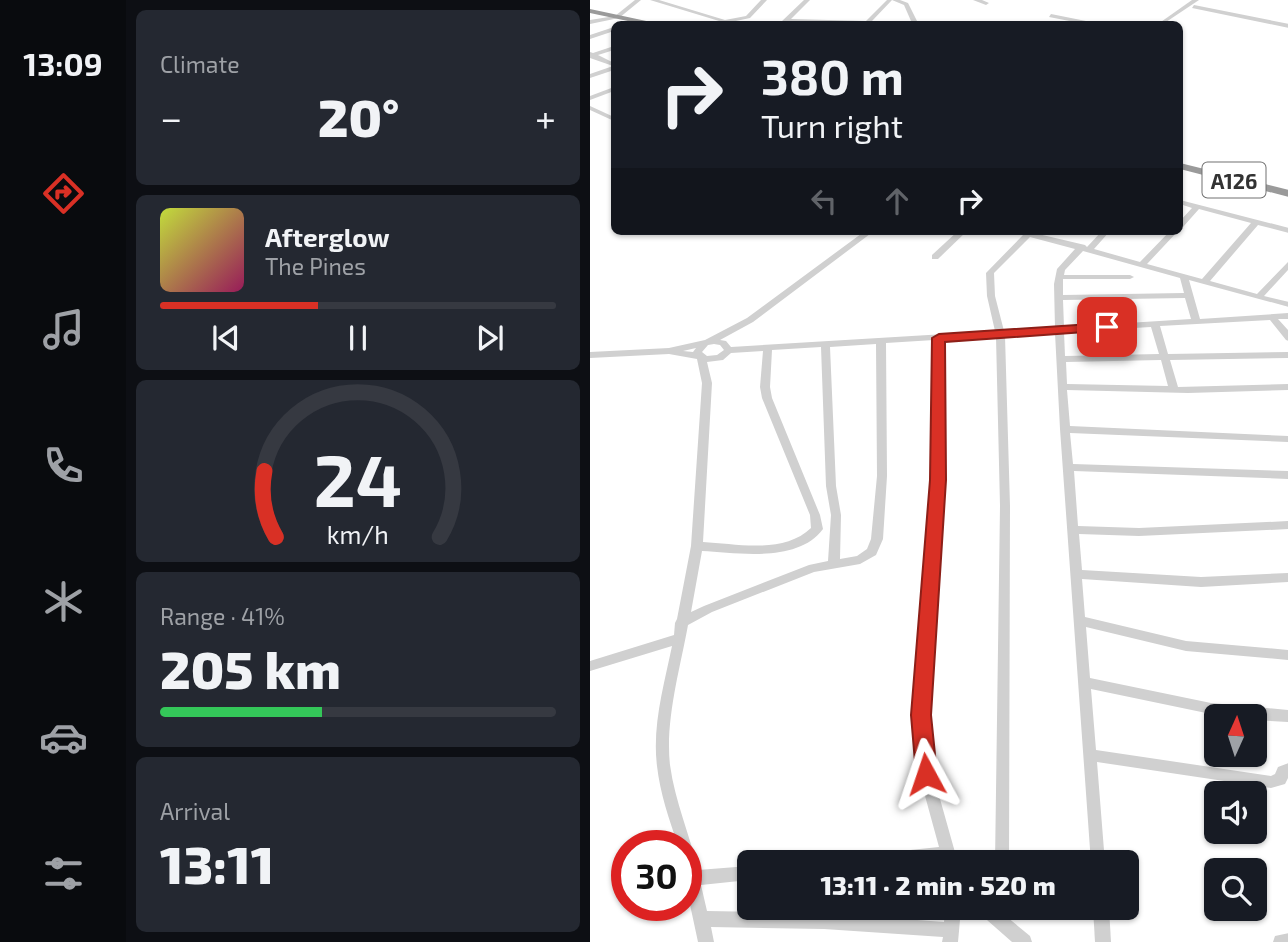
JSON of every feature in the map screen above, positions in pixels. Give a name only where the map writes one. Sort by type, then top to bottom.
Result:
[{"type":"highway","points":[[590,13],[632,21]]},
{"type":"highway","points":[[614,18],[623,21]]},
{"type":"highway","name":"A126","points":[[1183,164],[1288,192]]},
{"type":"street","points":[[590,22],[614,18],[638,0]]},
{"type":"street","points":[[653,0],[726,21],[748,17]]},
{"type":"street","points":[[744,21],[764,0]]},
{"type":"street","points":[[784,21],[806,0]]},
{"type":"street","points":[[869,21],[890,0]]},
{"type":"street","points":[[895,0],[906,4],[914,21]]},
{"type":"street","points":[[976,0],[986,3]]},
{"type":"street","points":[[1165,21],[1202,0]]},
{"type":"street","points":[[1172,21],[1195,4],[1288,26]]},
{"type":"street","points":[[1051,16],[1076,21]]},
{"type":"street","points":[[590,37],[611,30]]},
{"type":"street","points":[[591,55],[611,49]]},
{"type":"street","points":[[591,55],[611,65]]},
{"type":"street","points":[[590,76],[611,67]]},
{"type":"street","points":[[590,98],[611,90]]},
{"type":"street","points":[[590,108],[611,118]]},
{"type":"street","points":[[1183,203],[1288,230]]},
{"type":"street","points":[[1183,222],[1197,207]]},
{"type":"street","points":[[1205,281],[1256,222]]},
{"type":"street","points":[[680,830],[669,798],[663,763],[664,721],[697,546],[707,383],[698,350],[750,320],[865,235]]},
{"type":"street","points":[[935,257],[959,235]]},
{"type":"street","points":[[1002,850],[1005,506],[1000,334],[991,296],[990,273],[1023,235]]},
{"type":"street","points":[[1037,235],[1288,305]]},
{"type":"street","points":[[1097,850],[1060,359],[1058,298],[1059,277],[1068,260],[1101,235]]},
{"type":"street","points":[[1143,264],[1170,235]]},
{"type":"street","points":[[1128,259],[1133,296]]},
{"type":"street","points":[[1259,296],[1288,263]]},
{"type":"street","points":[[1183,275],[1196,322]]},
{"type":"street","points":[[1059,277],[1130,277]]},
{"type":"street","points":[[1058,298],[1189,295]]},
{"type":"street","points":[[590,355],[669,351],[719,342],[728,349],[768,348],[1288,316]]},
{"type":"street","points":[[1272,317],[1288,338]]},
{"type":"street","points":[[707,383],[720,358],[750,320]]},
{"type":"street","points":[[1155,325],[1174,390]]},
{"type":"street","points":[[939,338],[938,480],[921,715],[926,774],[948,850]]},
{"type":"street","points":[[681,623],[708,609],[813,568],[860,560],[872,552],[877,539],[883,436],[881,341]]},
{"type":"street","points":[[824,344],[831,486],[836,515],[833,563]]},
{"type":"street","points":[[697,546],[777,548],[799,544],[817,529],[815,514],[767,398],[765,387],[768,348]]},
{"type":"street","points":[[669,351],[720,358]]},
{"type":"street","points":[[1060,359],[1288,355]]},
{"type":"street","points":[[1062,387],[1174,390],[1288,387]]},
{"type":"street","points":[[1065,429],[1288,439]]},
{"type":"street","points":[[1068,467],[1288,475]]},
{"type":"street","points":[[1073,530],[1139,532],[1288,525]]},
{"type":"street","points":[[1076,574],[1201,582],[1288,577]]},
{"type":"street","points":[[1080,621],[1186,646],[1288,655]]},
{"type":"street","points":[[590,666],[678,639]]},
{"type":"street","points":[[1084,682],[1203,709],[1247,715],[1288,716]]},
{"type":"street","points":[[1090,755],[1271,782],[1280,779],[1283,771],[1288,769]]},
{"type":"street","points":[[702,877],[737,874]]},
{"type":"street","points":[[706,942],[702,919],[824,921],[951,936]]},
{"type":"street","points":[[996,920],[1025,942]]},
{"type":"street","points":[[1001,920],[1001,925]]},
{"type":"street","points":[[1102,920],[1103,942]]},
{"type":"street","points":[[1281,942],[1288,941]]},
{"type":"route","points":[[926,774],[921,715],[938,480],[939,338],[1107,327]]}]
